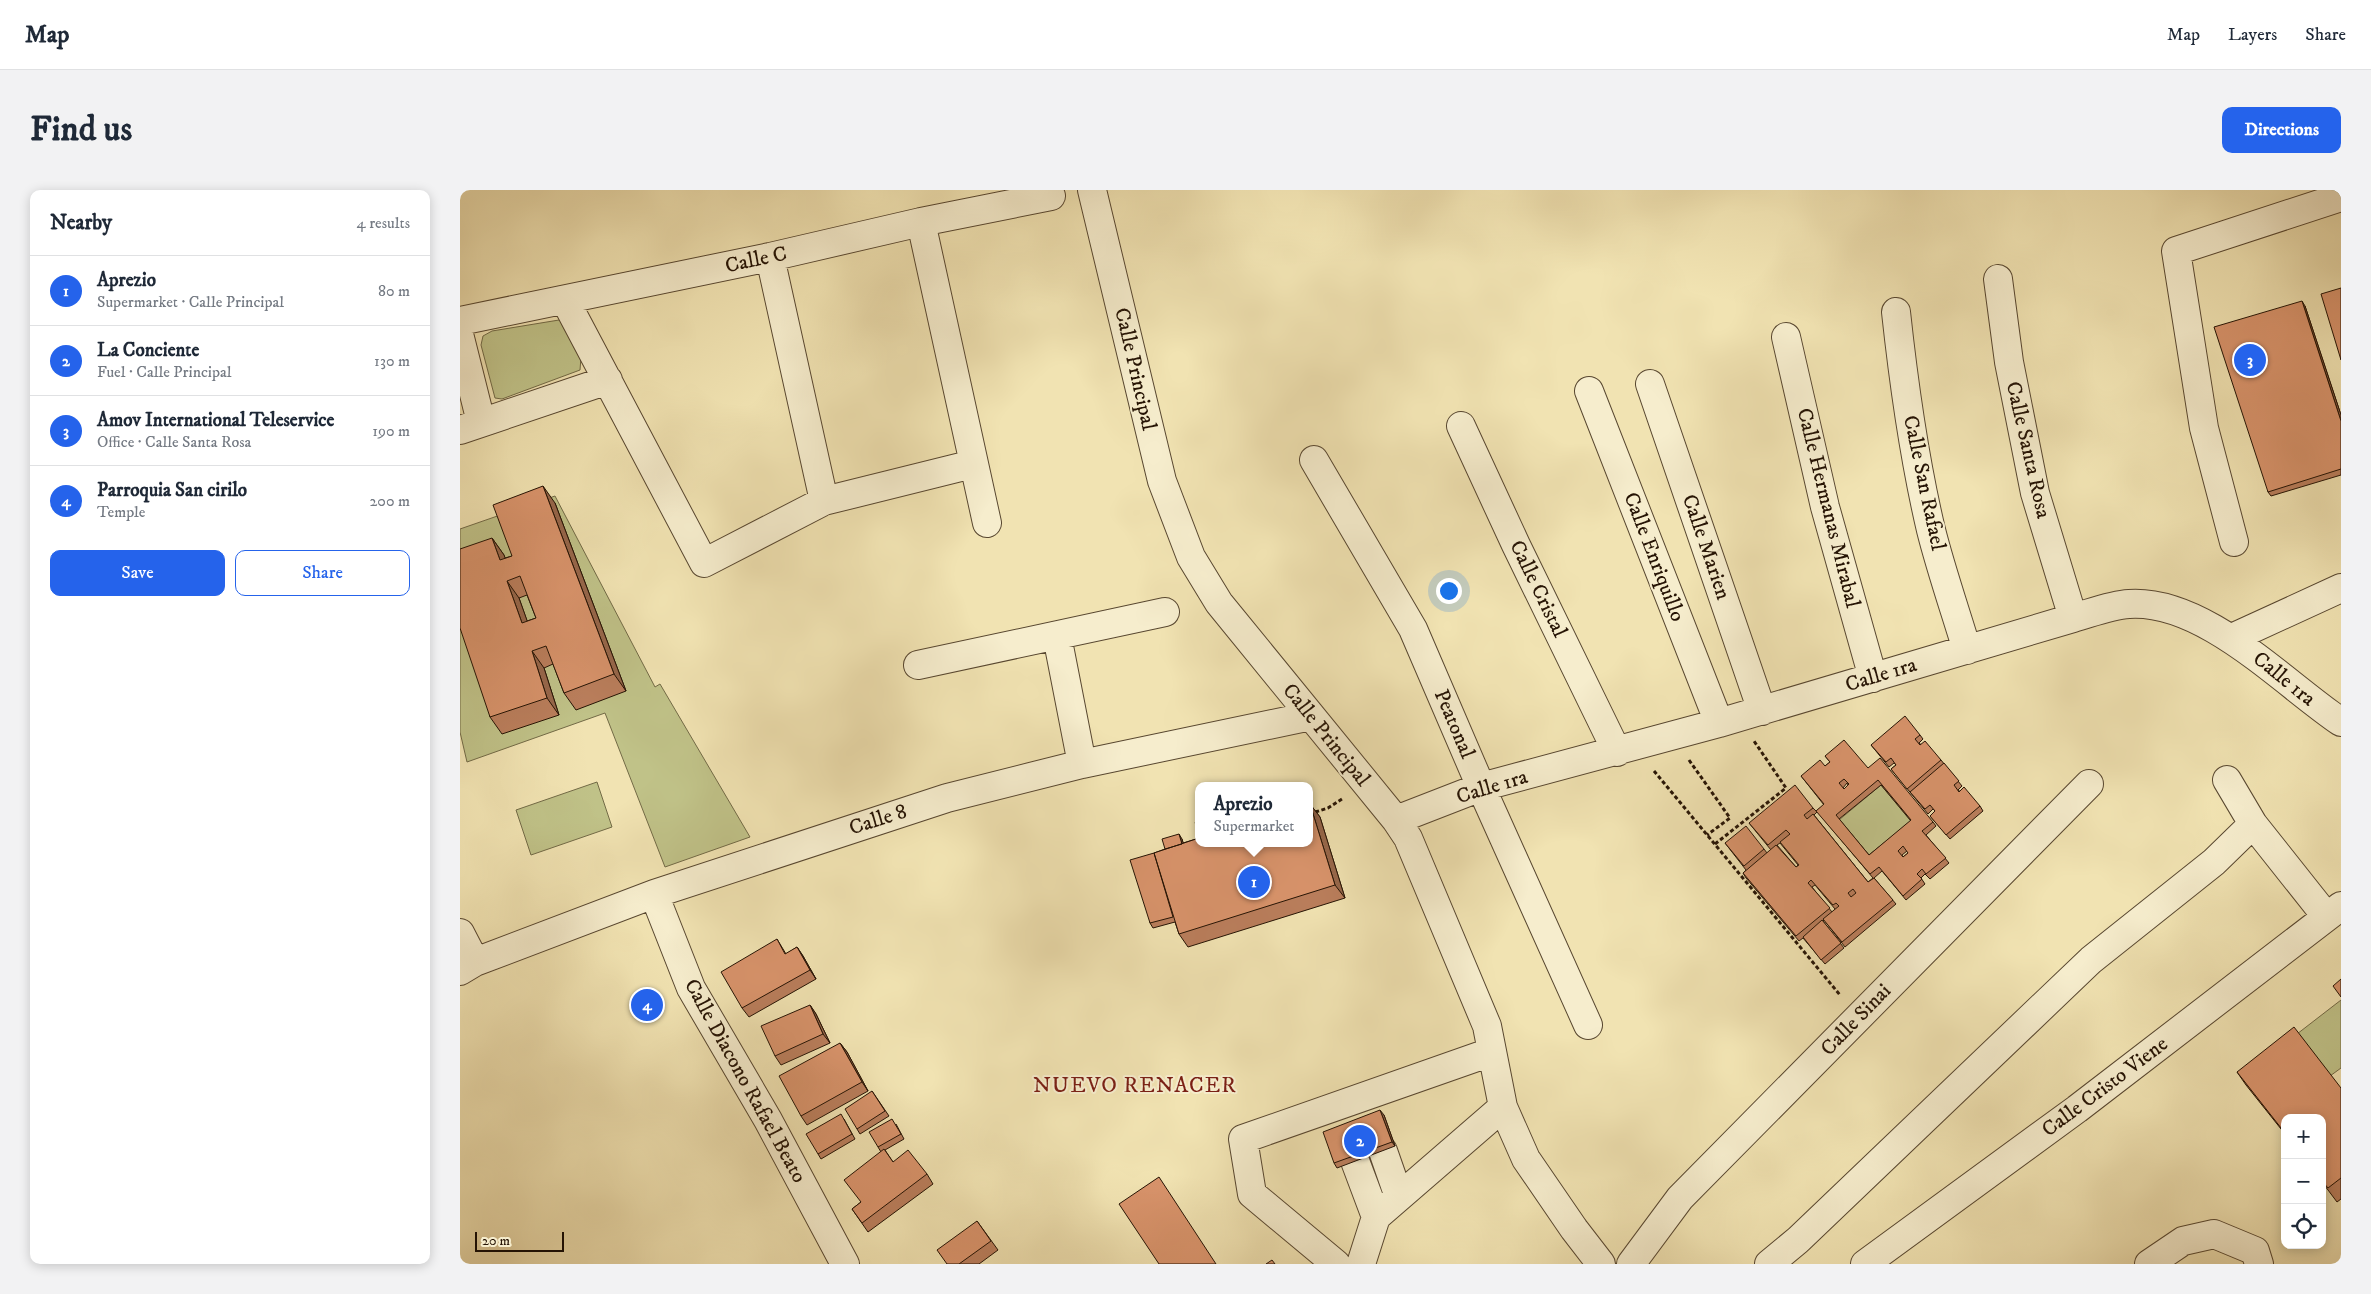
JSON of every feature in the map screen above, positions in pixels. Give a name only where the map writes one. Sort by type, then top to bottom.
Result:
[{"type":"street","name":"Calle Principal","points":[[1092,190],[1162,480],[1191,557],[1218,603],[1396,820],[1408,838],[1487,1026],[1503,1108],[1526,1159],[1574,1229],[1602,1264]]},
{"type":"street","name":"Calle C","points":[[460,321],[770,257],[921,222],[1051,196]]},
{"type":"street","points":[[2234,542],[2204,428],[2176,250],[2341,197]]},
{"type":"street","points":[[921,222],[987,523]]},
{"type":"street","points":[[770,257],[824,501]]},
{"type":"street","name":"Calle Santa Rosa","points":[[1998,280],[2009,362],[2035,493],[2073,618]]},
{"type":"street","points":[[565,300],[704,563],[824,501],[973,464]]},
{"type":"street","name":"Calle San Rafael","points":[[1896,312],[1906,400],[1916,460],[1932,531],[1967,650]]},
{"type":"street","name":"Calle Hermanas Mirabal","points":[[1786,337],[1825,507],[1873,678]]},
{"type":"street","points":[[460,338],[470,426],[608,380]]},
{"type":"street","name":"Calle Marien","points":[[1650,384],[1762,711]]},
{"type":"street","name":"Calle Enriquillo","points":[[1589,391],[1719,723]]},
{"type":"street","name":"Calle Cristal","points":[[1461,426],[1516,545],[1617,752]]},
{"type":"street","name":"Peatonal","points":[[1314,460],[1413,629],[1481,788],[1588,1025]]},
{"type":"street","points":[[2232,638],[2341,588]]},
{"type":"street","name":"Calle 1ra","points":[[1396,820],[1481,788],[1762,711],[2073,618],[2127,604],[2153,604],[2176,611],[2232,638],[2341,722]]},
{"type":"street","points":[[918,665],[1165,612]]},
{"type":"street","points":[[1057,636],[1082,764]]},
{"type":"street","name":"Calle 8","points":[[468,967],[654,894],[947,798],[1082,764],[1311,716]]},
{"type":"street","points":[[2227,780],[2254,824],[2334,911]]},
{"type":"street","name":"Calle Sinai","points":[[1631,1264],[1680,1198],[2089,784]]},
{"type":"street","points":[[1769,1264],[1798,1240],[2091,960],[2214,862],[2254,824]]},
{"type":"street","name":"Calle Diacono Rafael Beato","points":[[654,894],[691,988],[768,1120],[845,1264]]},
{"type":"street","name":"Calle Cristo Viene","points":[[1865,1264],[2077,1109],[2334,911]]},
{"type":"street","points":[[460,933],[468,967]]},
{"type":"street","points":[[1336,1264],[1252,1194],[1243,1139],[1340,1118],[1368,1108],[1491,1052]]},
{"type":"street","points":[[1361,1264],[1376,1217],[1503,1108]]},
{"type":"street","points":[[1383,1151],[1399,1196]]},
{"type":"street","points":[[1355,1161],[1376,1217]]},
{"type":"street","points":[[2149,1264],[2183,1241],[2214,1234],[2255,1251],[2259,1264]]},
{"type":"path","points":[[1715,844],[1786,788],[1752,738]]},
{"type":"path","points":[[1688,758],[1730,818],[1707,835]]},
{"type":"path","points":[[1652,768],[1841,996]]},
{"type":"path","points":[[1313,813],[1328,808],[1365,782]]},
{"type":"green space","points":[[564,320],[581,357],[580,370],[502,399],[495,398],[481,345],[483,336],[492,331]]},
{"type":"green space","points":[[555,496],[655,687],[660,684],[750,837],[665,867],[605,713],[467,762],[460,732],[460,529]]},
{"type":"green space","points":[[597,782],[612,827],[531,855],[516,810]]},
{"type":"green space","points":[[1881,785],[1914,825],[1872,860],[1839,820]]},
{"type":"green space","points":[[2341,1000],[2341,1068],[2330,1076],[2297,1034]]},
{"type":"building","points":[[2341,288],[2341,360],[2321,294]]},
{"type":"building","points":[[2302,301],[2341,421],[2341,469],[2268,492],[2214,327]]},
{"type":"building","points":[[543,486],[614,674],[564,693],[546,646],[532,651],[547,698],[490,717],[460,628],[460,549],[492,538],[500,560],[512,556],[493,505]],"holes":[[[520,576],[536,618],[522,623],[507,581]]]},
{"type":"building","points":[[1905,716],[1920,735],[1915,739],[1920,745],[1925,741],[1941,760],[1907,789],[1891,769],[1896,765],[1891,758],[1886,762],[1871,745]]},
{"type":"building","points":[[1844,740],[1868,768],[1880,758],[1933,822],[1922,831],[1946,858],[1926,874],[1922,869],[1917,874],[1922,879],[1903,896],[1879,867],[1870,874],[1816,811],[1824,804],[1801,776],[1820,760],[1825,766],[1830,762],[1825,756]],"holes":[[[1844,779],[1849,784],[1844,789],[1839,783]],[[1878,780],[1911,820],[1869,855],[1836,815]],[[1903,846],[1908,853],[1903,857],[1898,851]]]},
{"type":"building","points":[[1944,763],[1959,781],[1954,785],[1959,792],[1964,787],[1980,806],[1946,835],[1930,816],[1935,811],[1930,805],[1925,809],[1910,792]]},
{"type":"building","points":[[1795,785],[1813,808],[1804,815],[1807,819],[1813,814],[1868,882],[1874,878],[1893,900],[1842,942],[1823,919],[1839,906],[1836,903],[1833,905],[1811,880],[1808,883],[1830,908],[1796,936],[1743,873],[1776,845],[1796,867],[1799,865],[1780,842],[1790,834],[1786,830],[1768,845],[1749,823]],"holes":[[[1853,889],[1856,893],[1851,897],[1848,893]]]},
{"type":"building","points":[[1313,814],[1335,885],[1179,934],[1154,853],[1195,839],[1195,847],[1313,847]]},
{"type":"building","points":[[1746,826],[1764,849],[1744,866],[1725,843]]},
{"type":"building","points":[[1179,834],[1182,844],[1165,849],[1162,839]]},
{"type":"building","points":[[1154,853],[1173,917],[1150,923],[1130,860]]},
{"type":"building","points":[[1822,920],[1841,943],[1821,960],[1803,937]]},
{"type":"building","points":[[777,939],[785,954],[797,947],[810,970],[742,1008],[721,972]]},
{"type":"building","points":[[2341,979],[2341,997],[2333,986]]},
{"type":"building","points":[[810,1005],[823,1034],[775,1056],[761,1026]]},
{"type":"building","points":[[2294,1027],[2341,1088],[2341,1178],[2328,1188],[2326,1186],[2326,1114],[2281,1114],[2281,1128],[2237,1072]]},
{"type":"building","points":[[840,1043],[862,1082],[801,1116],[779,1076]]},
{"type":"building","points":[[872,1091],[885,1111],[857,1129],[845,1109]]},
{"type":"building","points":[[1380,1110],[1392,1142],[1334,1163],[1323,1132]]},
{"type":"building","points":[[841,1114],[852,1134],[818,1154],[806,1134]]},
{"type":"building","points":[[892,1119],[901,1134],[878,1147],[869,1132]]},
{"type":"building","points":[[884,1149],[893,1162],[908,1150],[927,1174],[862,1223],[852,1209],[861,1202],[844,1180]]},
{"type":"building","points":[[1159,1177],[1216,1264],[1159,1264],[1119,1204]]},
{"type":"building","points":[[977,1221],[991,1241],[959,1264],[947,1264],[937,1250]]},
{"type":"building","points":[[1272,1260],[1275,1264],[1266,1264]]},
{"type":"place","name":"Amov International Teleservice","points":[[2250,360]]},
{"type":"place","name":"Aprezio","points":[[1254,882]]},
{"type":"place","name":"Parroquia San cirilo","points":[[647,1005]]},
{"type":"place","name":"La Conciente","points":[[1360,1141]]},
{"type":"district","name":"NUEVO RENACER","points":[[1135,1085]]}]
